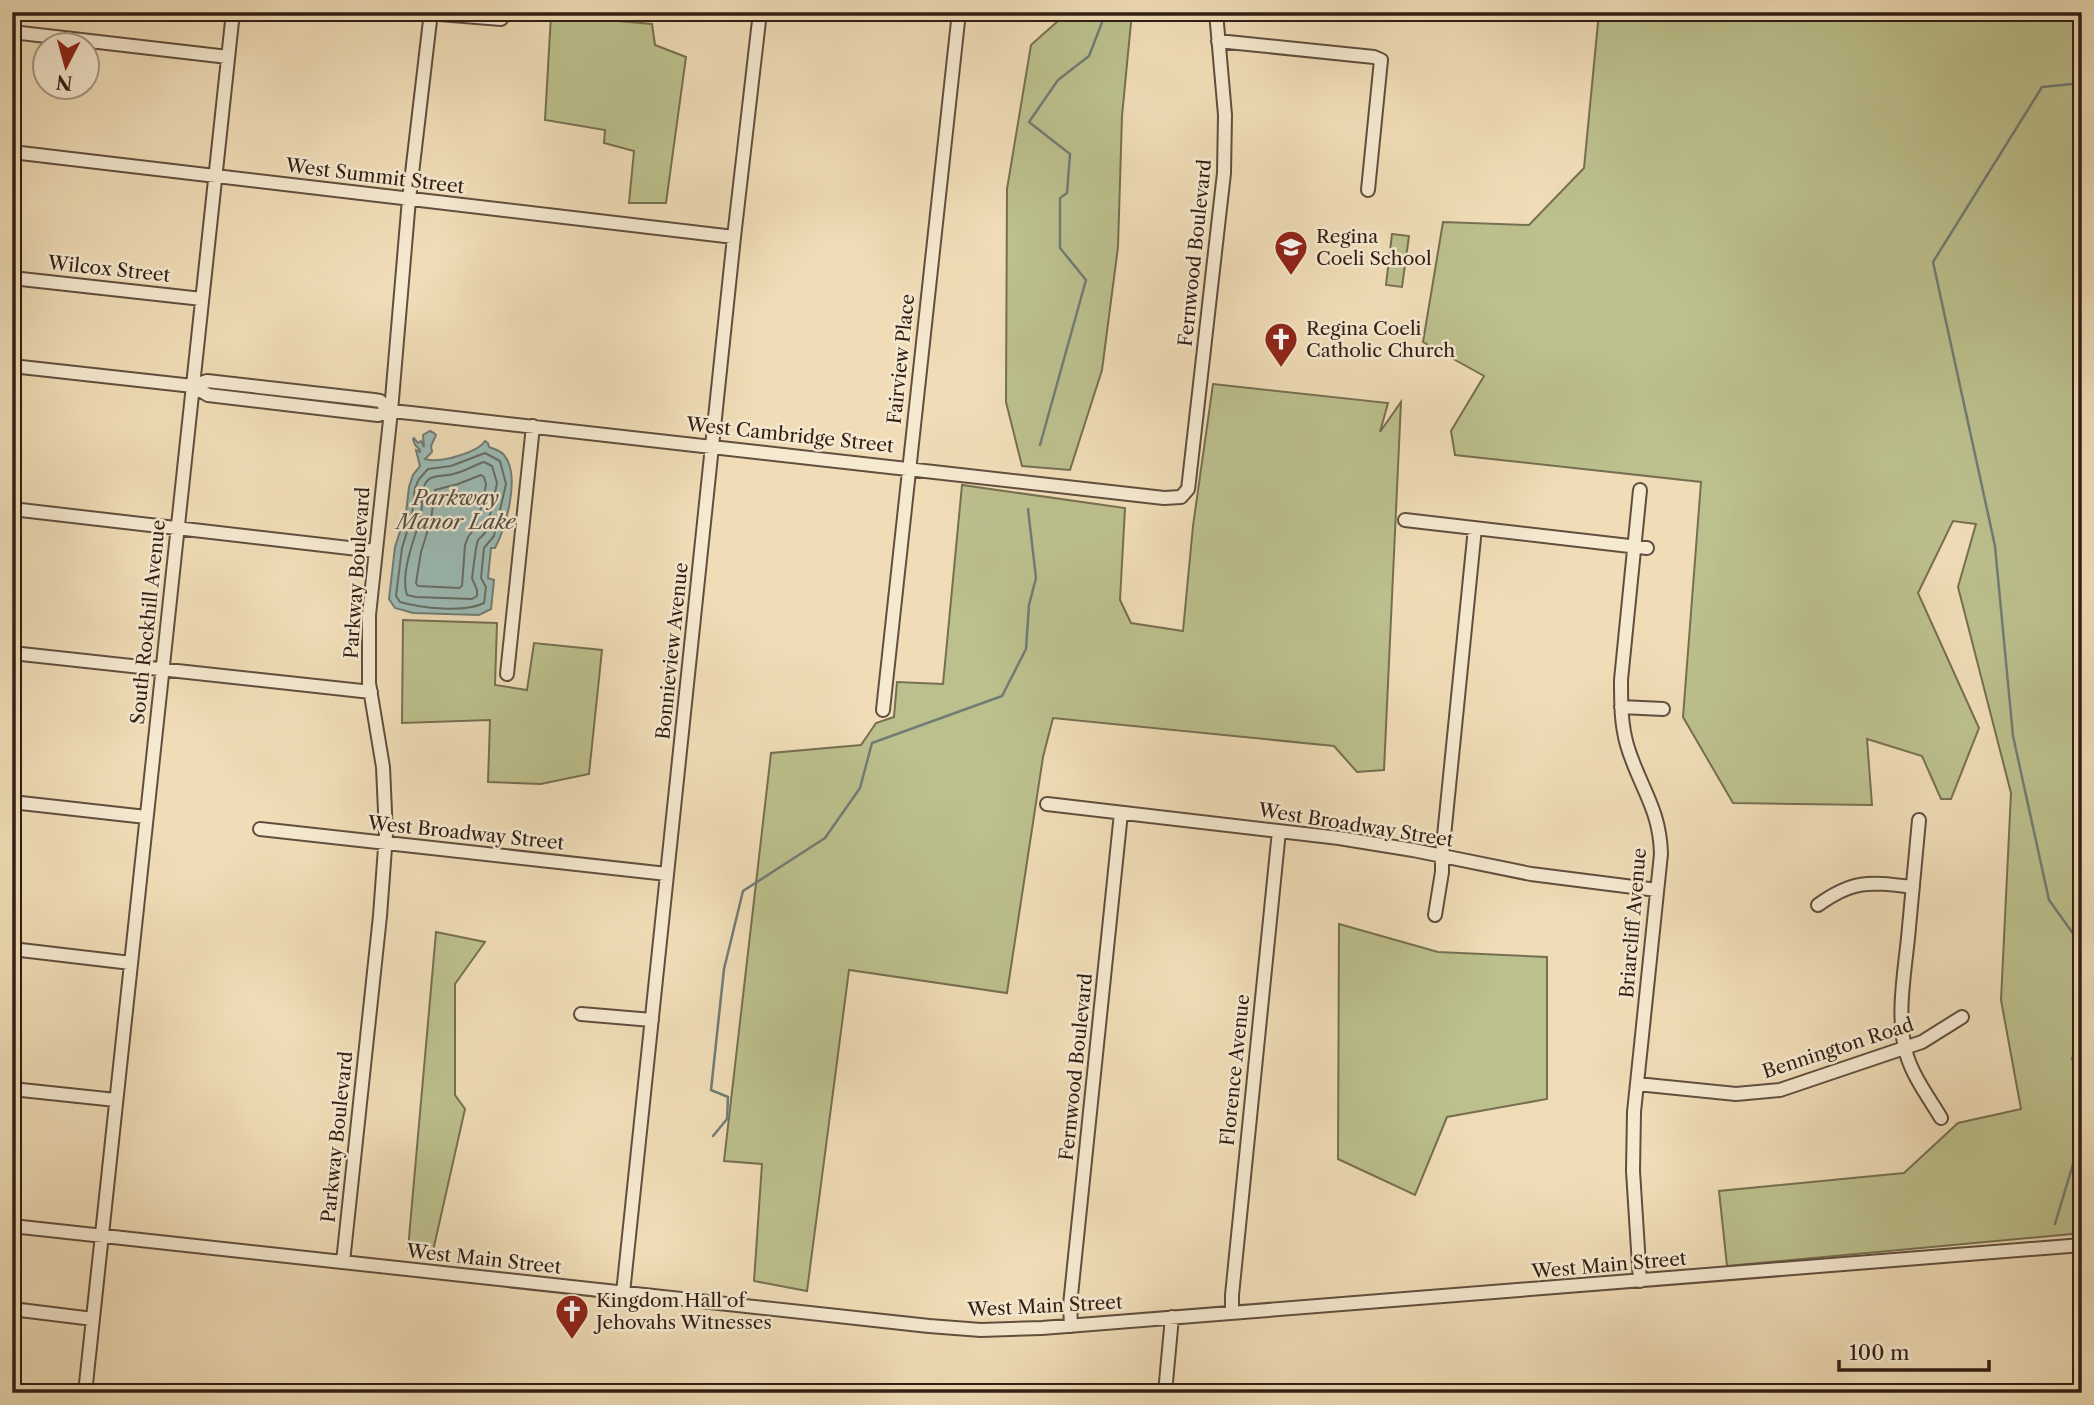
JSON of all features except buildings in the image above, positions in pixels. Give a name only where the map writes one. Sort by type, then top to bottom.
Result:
[{"type":"street","name":"South Rockhill Avenue","points":[[85,1393],[233,12]]},
{"type":"street","points":[[415,12],[501,19]]},
{"type":"street","name":"Bonnieview Avenue","points":[[623,1293],[760,12]]},
{"type":"street","name":"Fairview Place","points":[[883,710],[959,12]]},
{"type":"street","name":"Fernwood Boulevard","points":[[1184,496],[1189,481],[1224,173],[1226,115],[1216,12]]},
{"type":"street","name":"Parkway Boulevard","points":[[343,1262],[386,844],[385,789],[371,692],[368,644],[409,199],[431,13]]},
{"type":"street","points":[[12,32],[228,57]]},
{"type":"street","points":[[1218,41],[1374,57],[1381,60],[1368,190]]},
{"type":"street","name":"West Summit Street","points":[[12,152],[734,237]]},
{"type":"street","name":"Wilcox Street","points":[[12,278],[202,299]]},
{"type":"street","name":"West Cambridge Street","points":[[12,366],[193,386],[208,395],[378,415],[391,411],[712,445],[1164,498],[1176,499],[1184,496]]},
{"type":"street","points":[[507,674],[533,426]]},
{"type":"street","name":"Briarcliff Avenue","points":[[1640,491],[1641,547],[1621,681],[1622,726],[1628,748],[1659,824],[1661,854],[1637,1084],[1633,1171],[1640,1282]]},
{"type":"street","points":[[12,509],[375,551]]},
{"type":"street","points":[[1405,520],[1641,547]]},
{"type":"street","points":[[1435,915],[1442,872],[1441,856],[1475,528]]},
{"type":"street","points":[[12,653],[371,692]]},
{"type":"street","points":[[1621,707],[1663,709]]},
{"type":"street","points":[[12,802],[146,817]]},
{"type":"street","name":"West Broadway Street","points":[[1047,804],[1371,843],[1531,874],[1657,890]]},
{"type":"street","name":"Fernwood Boulevard","points":[[1071,1326],[1070,1305],[1121,813]]},
{"type":"street","points":[[1919,820],[1901,1014],[1905,1048],[1914,1073],[1941,1118]]},
{"type":"street","name":"West Broadway Street","points":[[260,829],[667,874]]},
{"type":"street","name":"Florence Avenue","points":[[1232,1312],[1279,831]]},
{"type":"street","points":[[1818,905],[1832,895],[1858,884],[1913,887]]},
{"type":"street","points":[[12,949],[131,962]]},
{"type":"street","points":[[581,1014],[652,1020]]},
{"type":"street","name":"Bennington Road","points":[[1637,1084],[1713,1093],[1768,1092],[1810,1081],[1905,1048],[1935,1035],[1962,1017]]},
{"type":"street","points":[[12,1089],[116,1100]]},
{"type":"street","name":"West Main Street","points":[[12,1226],[946,1328],[999,1330],[1640,1282],[2082,1245]]},
{"type":"street","points":[[12,1309],[93,1319]]},
{"type":"street","points":[[1165,1393],[1172,1317]]},
{"type":"green space","points":[[1068,12],[1132,12],[1122,116],[1118,247],[1102,370],[1070,470],[1022,466],[1006,402],[1007,189],[1031,45]]},
{"type":"green space","points":[[1599,12],[2082,12],[2082,1233],[1727,1266],[1719,1191],[1904,1173],[1958,1123],[2021,1109],[2001,1000],[2011,793],[1958,587],[1976,524],[1953,521],[1918,593],[1979,728],[1951,799],[1941,799],[1922,756],[1867,739],[1872,805],[1733,803],[1683,717],[1701,482],[1455,455],[1451,431],[1484,376],[1423,342],[1443,222],[1529,225],[1584,168]]},
{"type":"green space","points":[[551,15],[652,24],[655,45],[686,57],[666,203],[629,203],[634,151],[604,143],[605,130],[545,120]]},
{"type":"green space","points":[[1392,234],[1409,236],[1402,287],[1386,285]]},
{"type":"green space","points":[[1213,384],[1388,403],[1380,432],[1401,402],[1384,770],[1357,772],[1334,746],[1053,718],[1043,757],[1007,993],[849,970],[807,1291],[754,1281],[762,1164],[724,1161],[771,753],[861,745],[876,723],[894,717],[897,682],[943,684],[962,485],[1125,508],[1120,600],[1131,623],[1183,631],[1193,526]]},
{"type":"green space","points":[[403,620],[497,623],[495,685],[527,690],[534,643],[602,650],[589,774],[541,784],[488,782],[490,720],[402,723]]},
{"type":"green space","points":[[1339,924],[1438,952],[1547,957],[1547,1099],[1447,1117],[1415,1195],[1338,1159]]},
{"type":"green space","points":[[436,932],[485,942],[455,984],[455,1095],[465,1109],[433,1251],[408,1249]]},
{"type":"water","name":"Parkway Manor Lake","points":[[430,431],[436,435],[431,446],[432,452],[425,459],[439,460],[458,456],[475,449],[485,441],[489,447],[502,453],[509,464],[512,488],[507,515],[495,548],[491,548],[488,578],[494,580],[491,609],[479,615],[413,613],[395,608],[389,599],[395,547],[406,513],[409,487],[420,466],[416,450],[420,450],[413,439],[418,443],[421,441],[424,447],[423,435]]},
{"type":"waterway","points":[[1040,445],[1086,280],[1060,248],[1060,198],[1067,193],[1070,154],[1029,122],[1058,80],[1089,56],[1106,12]]},
{"type":"waterway","points":[[2082,83],[2042,87],[1933,262],[1995,546],[2013,736],[2049,900],[2082,946]]},
{"type":"waterway","points":[[713,1136],[727,1119],[728,1097],[711,1090],[724,969],[743,891],[825,838],[860,788],[872,743],[1002,696],[1026,649],[1029,605],[1036,578],[1028,509]]},
{"type":"waterway","points":[[2082,1049],[2072,1058],[2082,1091]]},
{"type":"waterway","points":[[2055,1224],[2082,1134]]},
{"type":"railway","points":[[1757,1393],[1770,1390]]},
{"type":"railway","points":[[2048,1393],[2082,1390]]},
{"type":"place","name":"Regina Coeli School","points":[[1291,277]]},
{"type":"place","name":"Regina Coeli Catholic Church","points":[[1281,369]]},
{"type":"place","name":"Kingdom Hall of Jehovahs Witnesses","points":[[572,1341]]}]
